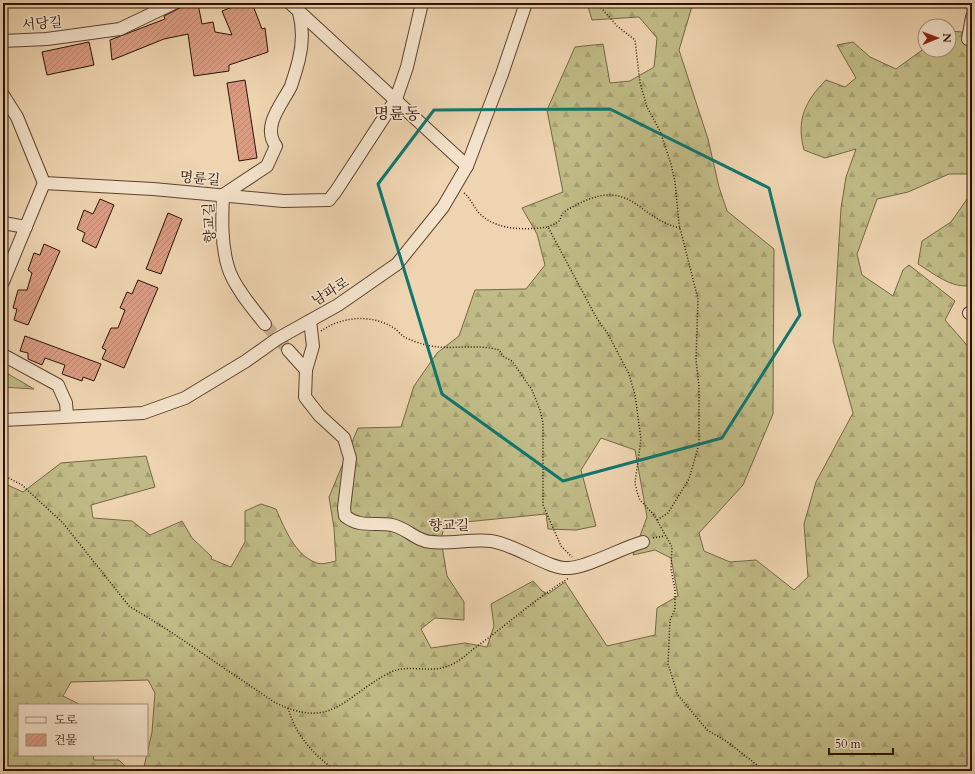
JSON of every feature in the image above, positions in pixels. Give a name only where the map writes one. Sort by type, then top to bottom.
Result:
[{"type":"street","name":"서당길","points":[[3,41],[47,39],[120,29],[174,3]]},
{"type":"street","points":[[290,3],[467,166]]},
{"type":"street","name":"명륜길","points":[[44,184],[223,195],[283,201],[329,200],[396,99],[407,67],[422,3]]},
{"type":"street","name":"남파로","points":[[3,420],[143,413],[162,408],[185,398],[338,305],[397,264],[443,207],[467,166],[502,74],[526,3]]},
{"type":"street","name":"향교길","points":[[265,324],[246,299],[228,267],[222,225],[223,195],[267,166],[276,146],[272,128],[274,115],[291,86],[302,43],[299,12]]},
{"type":"street","points":[[972,17],[968,39],[972,40]]},
{"type":"street","points":[[3,95],[16,117],[44,184],[3,282]]},
{"type":"street","points":[[3,223],[26,227]]},
{"type":"street","points":[[306,370],[313,346],[310,321]]},
{"type":"street","points":[[288,350],[306,370]]},
{"type":"street","points":[[3,355],[58,385],[66,403],[67,416]]},
{"type":"street","name":"향교길","points":[[306,370],[305,397],[319,414],[344,438],[350,458],[344,508],[345,516],[350,520],[360,524],[393,525],[408,532],[419,540],[431,542],[476,540],[493,541],[512,547],[550,564],[568,569],[643,542]]},
{"type":"path","points":[[597,3],[617,26],[635,40],[640,83],[647,107],[660,131],[675,182],[680,228],[698,299],[696,360],[699,387],[699,444],[690,479],[668,514],[657,520]]},
{"type":"path","points":[[456,186],[470,199],[479,213],[504,228],[548,227],[559,221],[563,213],[582,202],[598,196],[614,194],[630,199],[668,225],[680,228]]},
{"type":"path","points":[[548,227],[629,374],[638,410],[641,439],[635,483],[640,500],[657,520],[672,547],[671,569],[675,590],[675,609],[670,620],[668,664],[678,694],[707,730],[726,741],[765,771]]},
{"type":"path","points":[[3,475],[22,484],[63,523],[129,606],[168,630],[261,694],[288,708],[308,712],[333,710],[389,673],[405,669],[437,669],[449,666],[499,630],[548,590],[570,577],[581,565],[576,562],[561,546],[543,505],[543,423],[540,410],[532,390],[512,361],[504,357],[499,350],[470,345],[456,347],[427,346],[404,336],[395,328],[380,322],[355,319],[341,320],[328,326],[312,338]]},
{"type":"path","points":[[643,542],[665,536]]},
{"type":"path","points":[[288,708],[298,733],[313,751],[336,771]]},
{"type":"highlighted area","points":[[610,109],[769,188],[800,315],[722,438],[563,481],[442,394],[378,184],[434,110]]},
{"type":"green space","points":[[587,3],[693,3],[679,50],[708,139],[719,187],[727,211],[774,249],[773,414],[743,485],[699,533],[704,551],[730,562],[756,560],[794,590],[808,577],[804,524],[816,482],[853,413],[833,341],[841,208],[846,177],[856,149],[825,158],[804,150],[801,129],[804,112],[808,103],[826,80],[845,87],[856,78],[837,45],[853,42],[870,57],[896,69],[917,54],[917,58],[957,58],[957,32],[972,33],[972,174],[949,174],[908,192],[877,199],[857,254],[862,275],[893,296],[903,270],[909,265],[955,301],[945,320],[972,351],[972,771],[143,771],[146,756],[148,756],[152,732],[155,693],[148,680],[71,682],[63,696],[79,704],[18,704],[18,756],[93,756],[94,760],[119,760],[130,771],[3,771],[3,483],[23,492],[61,463],[146,456],[155,487],[91,505],[93,518],[132,521],[150,535],[182,521],[192,538],[212,557],[211,559],[231,567],[245,542],[245,511],[261,504],[276,509],[291,540],[302,554],[321,564],[336,561],[334,528],[329,497],[358,428],[401,427],[414,386],[437,353],[459,336],[475,290],[526,289],[545,265],[537,234],[522,208],[563,192],[547,110],[575,47],[603,44],[610,83],[630,81],[654,67],[657,38],[639,17],[592,20]],"holes":[[[601,438],[635,450],[647,517],[633,555],[655,550],[671,558],[678,596],[657,608],[655,635],[607,646],[565,582],[548,594],[542,591],[533,581],[491,604],[494,626],[487,647],[465,643],[431,648],[421,629],[435,618],[464,620],[464,602],[447,576],[441,539],[445,524],[546,514],[548,529],[576,530],[596,526],[581,470]]]},
{"type":"green space","points":[[972,192],[972,285],[965,286],[944,280],[918,264],[922,241],[951,222]]},
{"type":"green space","points":[[3,371],[34,389],[3,387]]},
{"type":"building","points":[[243,3],[252,3],[262,29],[265,28],[268,52],[229,65],[229,71],[194,76],[188,34],[164,39],[112,60],[110,40],[165,19],[164,16],[180,8],[198,4],[202,24],[213,22],[215,32],[232,35],[222,11]]},
{"type":"building","points":[[89,42],[94,65],[47,75],[42,52]]},
{"type":"building","points":[[245,80],[257,158],[239,161],[227,83]]},
{"type":"building","points":[[100,199],[114,205],[96,248],[82,241],[85,233],[77,229],[84,210],[93,214]]},
{"type":"building","points":[[168,213],[182,219],[161,274],[146,269]]},
{"type":"building","points":[[44,244],[60,251],[28,325],[14,320],[17,309],[13,308],[18,290],[27,290],[32,273],[28,270],[34,253],[40,255]]},
{"type":"building","points":[[138,280],[158,288],[124,368],[102,359],[106,350],[102,348],[111,328],[118,328],[125,310],[120,308],[127,292],[132,294]]},
{"type":"building","points":[[25,336],[101,364],[94,381],[83,377],[82,381],[62,374],[65,365],[45,358],[42,365],[28,359],[28,353],[20,351]]},
{"type":"tunnel","points":[[265,324],[288,350]]},
{"type":"district","name":"명륜동","points":[[397,113]]}]
